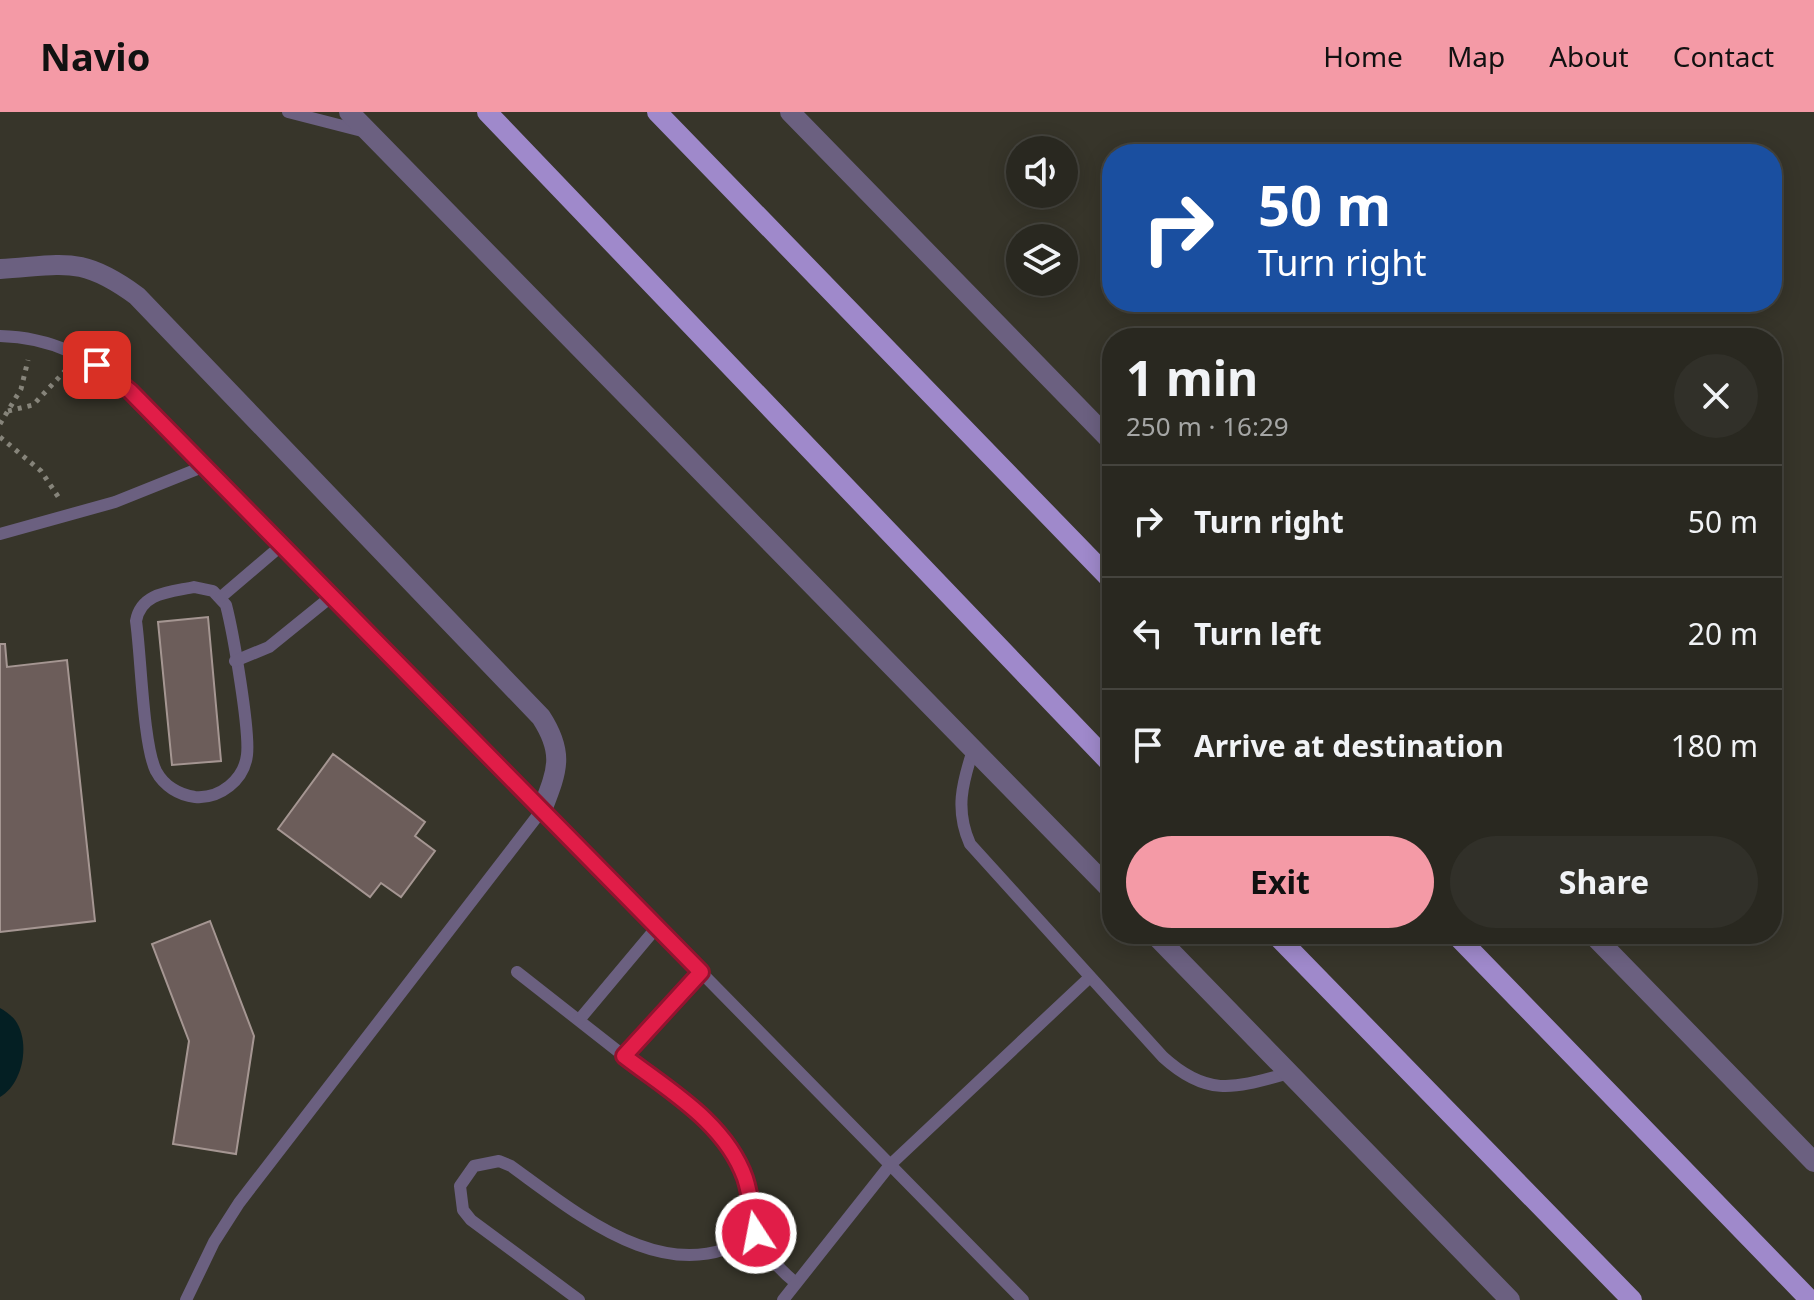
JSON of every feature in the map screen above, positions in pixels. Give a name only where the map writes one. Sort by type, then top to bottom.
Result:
[{"type":"main road","points":[[487,112],[1102,755]]},
{"type":"main road","points":[[657,112],[1102,571]]},
{"type":"main road","points":[[1285,944],[1632,1300]]},
{"type":"main road","points":[[1465,944],[1810,1300]]},
{"type":"street","points":[[349,112],[1102,881]]},
{"type":"street","points":[[790,112],[1102,432]]},
{"type":"street","points":[[0,269],[78,264],[109,275],[137,296],[541,717],[553,735],[557,754],[557,773],[542,810]]},
{"type":"street","points":[[1164,944],[1510,1300]]},
{"type":"street","points":[[1602,944],[1814,1162]]},
{"type":"lane","points":[[288,112],[369,133]]},
{"type":"lane","points":[[0,336],[25,337],[78,355],[122,384],[1023,1300]]},
{"type":"lane","points":[[0,534],[69,516],[205,466]]},
{"type":"lane","points":[[221,597],[282,545]]},
{"type":"lane","points":[[204,587],[221,597],[228,614],[246,741],[243,768],[226,789],[214,795],[187,796],[164,782],[152,758],[136,621],[145,601],[158,594],[204,587]]},
{"type":"lane","points":[[235,661],[269,647],[332,596]]},
{"type":"lane","points":[[973,750],[960,797],[960,814],[970,844],[1163,1057],[1190,1079],[1207,1085],[1241,1087],[1289,1073]]},
{"type":"lane","points":[[186,1300],[214,1242],[239,1203],[542,810]]},
{"type":"lane","points":[[579,1020],[657,927]]},
{"type":"lane","points":[[517,972],[695,1111],[725,1141],[745,1179],[756,1233],[773,1261],[796,1283]]},
{"type":"lane","points":[[624,1056],[701,972]]},
{"type":"lane","points":[[783,1300],[890,1165],[1090,977]]},
{"type":"lane","points":[[579,1300],[471,1220],[463,1210],[460,1186],[474,1166],[499,1161],[511,1166],[596,1227],[661,1251],[707,1255],[741,1244],[756,1233]]},
{"type":"path","points":[[0,424],[28,370],[25,337]]},
{"type":"path","points":[[8,411],[21,410],[40,399],[78,355]]},
{"type":"path","points":[[0,437],[41,471],[69,516]]},
{"type":"water","points":[[0,1008],[15,1020],[20,1029],[23,1051],[14,1083],[0,1097]]},
{"type":"building","points":[[208,617],[221,761],[172,765],[158,622]]},
{"type":"building","points":[[0,644],[5,644],[7,667],[67,660],[95,921],[0,932]]},
{"type":"building","points":[[333,754],[425,822],[415,836],[435,851],[401,897],[381,883],[370,897],[278,829]]},
{"type":"building","points":[[210,921],[254,1036],[236,1154],[173,1144],[189,1041],[152,944]]},
{"type":"route","points":[[97,365],[130,391],[701,972],[624,1056],[712,1125],[725,1141],[745,1179],[756,1233]]}]
